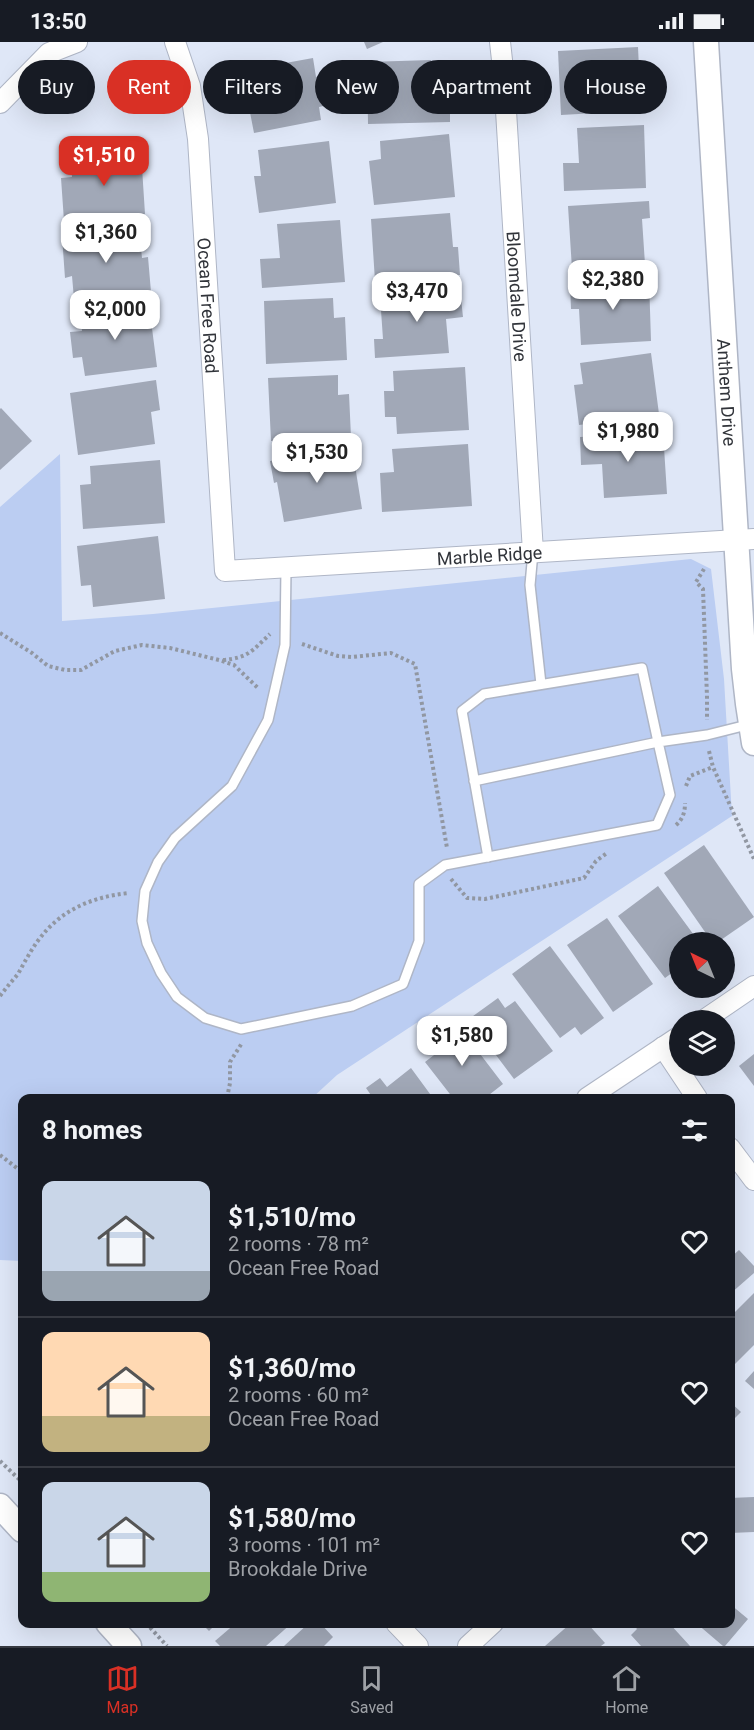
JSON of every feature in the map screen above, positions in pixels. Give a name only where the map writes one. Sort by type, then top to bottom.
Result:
[{"type":"street","points":[[0,103],[49,53],[77,42]]},
{"type":"street","name":"Ocean Free Road","points":[[175,42],[190,86],[198,139],[225,571]]},
{"type":"street","name":"Bloomdale Drive","points":[[500,42],[533,552]]},
{"type":"street","name":"Anthem Drive","points":[[706,42],[745,539],[744,669],[752,734]]},
{"type":"street","name":"Marble Ridge","points":[[225,571],[745,539]]},
{"type":"street","points":[[719,1010],[754,986]]},
{"type":"street","points":[[593,1094],[669,1043]]},
{"type":"street","points":[[663,1047],[694,1094]]},
{"type":"street","points":[[735,1155],[754,1180]]},
{"type":"street","points":[[0,1506],[18,1526]]},
{"type":"street","points":[[113,1628],[129,1646]]},
{"type":"street","points":[[401,1628],[418,1646]]},
{"type":"street","points":[[468,1646],[488,1628]]},
{"type":"lane","points":[[533,552],[530,585],[541,684]]},
{"type":"lane","points":[[286,568],[285,645],[268,720],[232,786],[175,838],[158,862],[145,891],[142,921],[147,943],[161,973],[177,997],[206,1018],[241,1029],[352,1006],[403,984],[419,941],[419,885],[445,865],[488,857],[657,825],[670,795],[642,668],[484,694],[462,711],[488,857]]},
{"type":"lane","points":[[474,782],[658,742],[707,735],[752,734]]},
{"type":"path","points":[[219,660],[240,658],[251,652],[285,619]]},
{"type":"path","points":[[0,633],[48,666],[65,670],[81,670],[115,651],[142,645],[170,648],[219,660],[234,665],[249,678],[260,689],[271,707]]},
{"type":"path","points":[[0,996],[17,975],[36,943],[48,929],[74,907],[109,895],[145,891]]},
{"type":"path","points":[[228,1094],[230,1062],[251,1027]]},
{"type":"path","points":[[0,1155],[18,1169]]},
{"type":"path","points":[[0,1461],[18,1478]]},
{"type":"path","points":[[151,1628],[167,1646]]},
{"type":"shaded area","points":[[60,454],[62,621],[153,614],[691,559],[711,569],[724,679],[732,816],[337,1075],[316,1094],[18,1094],[18,1261],[0,1260],[0,507]]},
{"type":"building","points":[[364,42],[383,42],[367,49]]},
{"type":"building","points":[[638,47],[639,60],[564,60],[564,114],[578,114],[561,115],[558,51]]},
{"type":"building","points":[[313,58],[315,114],[320,114],[321,120],[254,133],[250,114],[303,114],[302,60]]},
{"type":"building","points":[[399,61],[411,61],[411,114],[450,114],[450,122],[368,124],[368,114],[399,114]]},
{"type":"building","points":[[644,125],[646,188],[564,191],[563,163],[579,163],[577,128]]},
{"type":"building","points":[[449,134],[455,197],[374,205],[369,161],[381,159],[380,141]]},
{"type":"building","points":[[329,141],[336,203],[259,213],[254,176],[261,176],[258,150]]},
{"type":"building","points":[[141,152],[145,214],[64,221],[61,178],[72,177],[71,157]]},
{"type":"building","points":[[649,201],[650,218],[642,219],[645,264],[572,269],[568,206]]},
{"type":"building","points":[[450,213],[453,247],[458,247],[460,275],[375,281],[371,219]]},
{"type":"building","points":[[340,220],[345,282],[262,288],[260,259],[280,258],[277,224]]},
{"type":"building","points":[[139,229],[142,258],[148,257],[151,292],[74,299],[72,276],[65,278],[62,236]]},
{"type":"building","points":[[649,279],[651,341],[581,345],[579,309],[571,309],[570,283]]},
{"type":"building","points":[[460,289],[463,317],[446,319],[449,353],[375,358],[374,339],[383,339],[380,296]]},
{"type":"building","points":[[333,298],[334,318],[345,317],[347,360],[266,364],[264,301]]},
{"type":"building","points":[[149,305],[157,367],[85,376],[82,357],[73,358],[70,332],[82,331],[80,314]]},
{"type":"building","points":[[651,353],[659,414],[579,425],[574,385],[583,384],[580,363]]},
{"type":"building","points":[[465,367],[469,430],[397,434],[396,417],[385,417],[384,391],[394,391],[393,371]]},
{"type":"building","points":[[338,375],[338,395],[349,394],[351,437],[271,441],[268,378]]},
{"type":"building","points":[[156,380],[160,410],[151,412],[155,444],[78,455],[70,393]]},
{"type":"building","points":[[0,409],[32,441],[0,470]]},
{"type":"building","points":[[663,432],[667,494],[604,498],[602,464],[581,465],[580,437]]},
{"type":"building","points":[[468,444],[472,506],[382,512],[380,473],[394,472],[392,449]]},
{"type":"building","points":[[352,447],[362,509],[284,522],[277,482],[274,483],[270,461]]},
{"type":"building","points":[[160,460],[165,523],[83,529],[80,485],[91,484],[90,466]]},
{"type":"building","points":[[158,536],[165,599],[93,607],[91,585],[81,586],[77,546]]},
{"type":"building","points":[[704,845],[754,917],[732,932],[705,932],[664,873]]},
{"type":"building","points":[[658,886],[692,932],[669,932],[669,975],[665,978],[618,916]]},
{"type":"building","points":[[607,918],[653,984],[613,1012],[567,945]]},
{"type":"building","points":[[550,946],[604,1018],[581,1035],[575,1027],[560,1038],[512,974]]},
{"type":"building","points":[[498,998],[505,1008],[515,1001],[553,1051],[514,1079],[469,1019]]},
{"type":"building","points":[[458,1025],[503,1084],[490,1094],[450,1094],[425,1062],[438,1052],[433,1044]]},
{"type":"building","points":[[754,1054],[754,1086],[739,1066]]},
{"type":"building","points":[[411,1068],[430,1094],[370,1094],[366,1088],[380,1078],[387,1087]]},
{"type":"building","points":[[739,1250],[754,1266],[754,1273],[735,1290],[735,1254]]},
{"type":"building","points":[[754,1293],[754,1345],[735,1364],[735,1312]]},
{"type":"building","points":[[754,1371],[754,1389],[745,1381]]},
{"type":"building","points":[[735,1407],[741,1412],[735,1418]]},
{"type":"building","points":[[754,1497],[754,1532],[735,1533],[735,1498]]},
{"type":"building","points":[[735,1608],[748,1619],[723,1646],[702,1628],[735,1628]]},
{"type":"building","points":[[230,1628],[286,1628],[266,1646],[220,1646],[215,1641]]},
{"type":"building","points":[[304,1628],[325,1628],[333,1637],[324,1646],[284,1646]]},
{"type":"building","points":[[565,1628],[592,1628],[605,1643],[601,1646],[545,1646]]},
{"type":"building","points":[[674,1628],[690,1646],[641,1646],[631,1635],[637,1629]]}]
